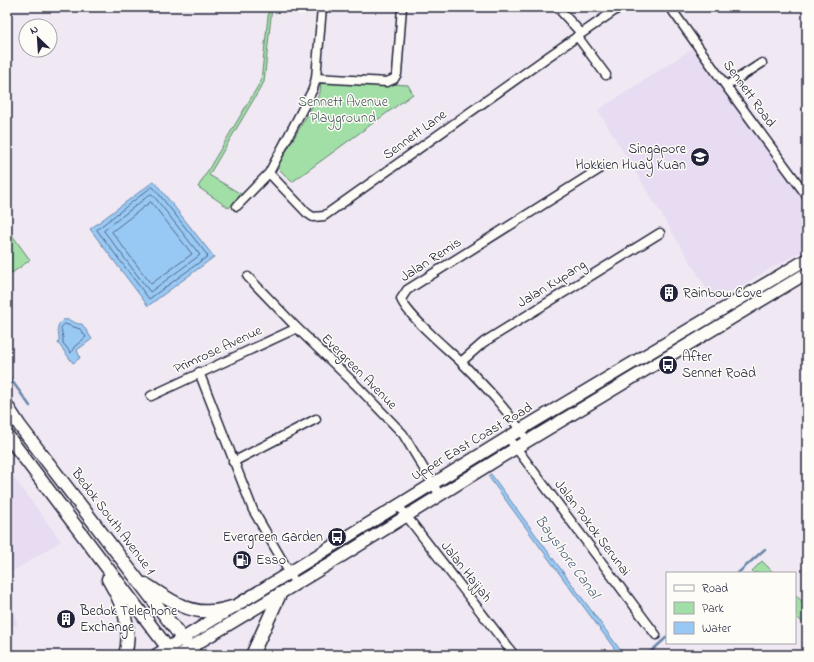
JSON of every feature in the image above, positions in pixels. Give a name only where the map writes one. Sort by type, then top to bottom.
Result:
[{"type":"main road","name":"Upper East Coast Road","points":[[178,655],[236,606],[508,437],[807,259]]},
{"type":"main road","name":"Upper East Coast Road","points":[[156,655],[189,647],[221,630],[439,494],[807,273]]},
{"type":"main road","name":"Bedok South Avenue 1","points":[[7,406],[189,647]]},
{"type":"main road","points":[[7,435],[171,651]]},
{"type":"main road","points":[[85,538],[117,594],[128,625],[128,640],[125,655]]},
{"type":"main road","points":[[138,579],[183,607],[192,610],[210,612],[236,606]]},
{"type":"main road","points":[[252,655],[280,594]]},
{"type":"street","points":[[237,206],[269,173],[311,94],[316,78],[322,7]]},
{"type":"street","points":[[316,78],[387,82],[394,79],[397,74],[402,7]]},
{"type":"street","points":[[557,7],[579,35],[606,75]]},
{"type":"street","name":"Sennett Lane","points":[[269,173],[307,213],[313,217],[324,216],[620,7]]},
{"type":"street","name":"Sennett Road","points":[[670,7],[807,196]]},
{"type":"street","points":[[726,86],[762,63]]},
{"type":"street","name":"Jalan Remis","points":[[527,441],[501,405],[461,362],[408,311],[401,299],[405,292],[598,170]]},
{"type":"street","name":"Jalan Kupang","points":[[461,362],[484,342],[660,233]]},
{"type":"street","name":"Evergreen Avenue","points":[[248,277],[403,434],[439,494]]},
{"type":"street","name":"Primrose Avenue","points":[[151,396],[199,372],[297,328]]},
{"type":"street","points":[[199,372],[253,510],[296,584]]},
{"type":"street","points":[[234,462],[316,419]]},
{"type":"street","name":"Jalan Pokok Serunai","points":[[508,437],[656,634]]},
{"type":"street","name":"Jalan Hajijah","points":[[398,505],[514,655]]},
{"type":"shaded area","name":"Singapore Hokkien Huay Kuan","points":[[695,47],[807,204],[807,248],[714,301],[598,110]]},
{"type":"shaded area","points":[[7,468],[61,541],[7,575]]},
{"type":"shaded area","points":[[7,595],[18,625],[7,628]]},
{"type":"green space","points":[[269,7],[272,7],[264,82],[209,175],[241,194],[229,208],[198,187],[261,81]]},
{"type":"green space","name":"Sennett Avenue Playground","points":[[321,80],[408,85],[413,94],[292,182],[277,167],[320,93]]},
{"type":"green space","points":[[7,228],[30,260],[12,273],[7,266]]},
{"type":"green space","points":[[762,561],[773,572],[753,572],[752,571]]},
{"type":"green space","points":[[796,595],[807,607],[807,623],[805,625],[796,616]]},
{"type":"water","points":[[154,181],[214,257],[148,306],[90,229]]},
{"type":"water","points":[[63,320],[82,324],[92,339],[77,350],[80,358],[73,363],[58,343],[58,326]]},
{"type":"water","points":[[491,474],[624,655],[619,655],[488,476]]},
{"type":"waterway","points":[[7,374],[30,406]]},
{"type":"waterway","points":[[739,572],[765,549]]},
{"type":"waterway","points":[[647,655],[666,638]]},
{"type":"place","name":"Singapore Hokkien Huay Kuan","points":[[700,157]]},
{"type":"place","name":"Rainbow Cove","points":[[669,293]]},
{"type":"place","name":"After Sennet Road","points":[[668,365]]},
{"type":"place","name":"Evergreen Garden","points":[[337,537]]},
{"type":"place","name":"Esso","points":[[242,560]]},
{"type":"place","name":"Bedok Telephone Exchange","points":[[66,619]]},
{"type":"water label","name":"Bayshore Canal","points":[[567,557]]}]
